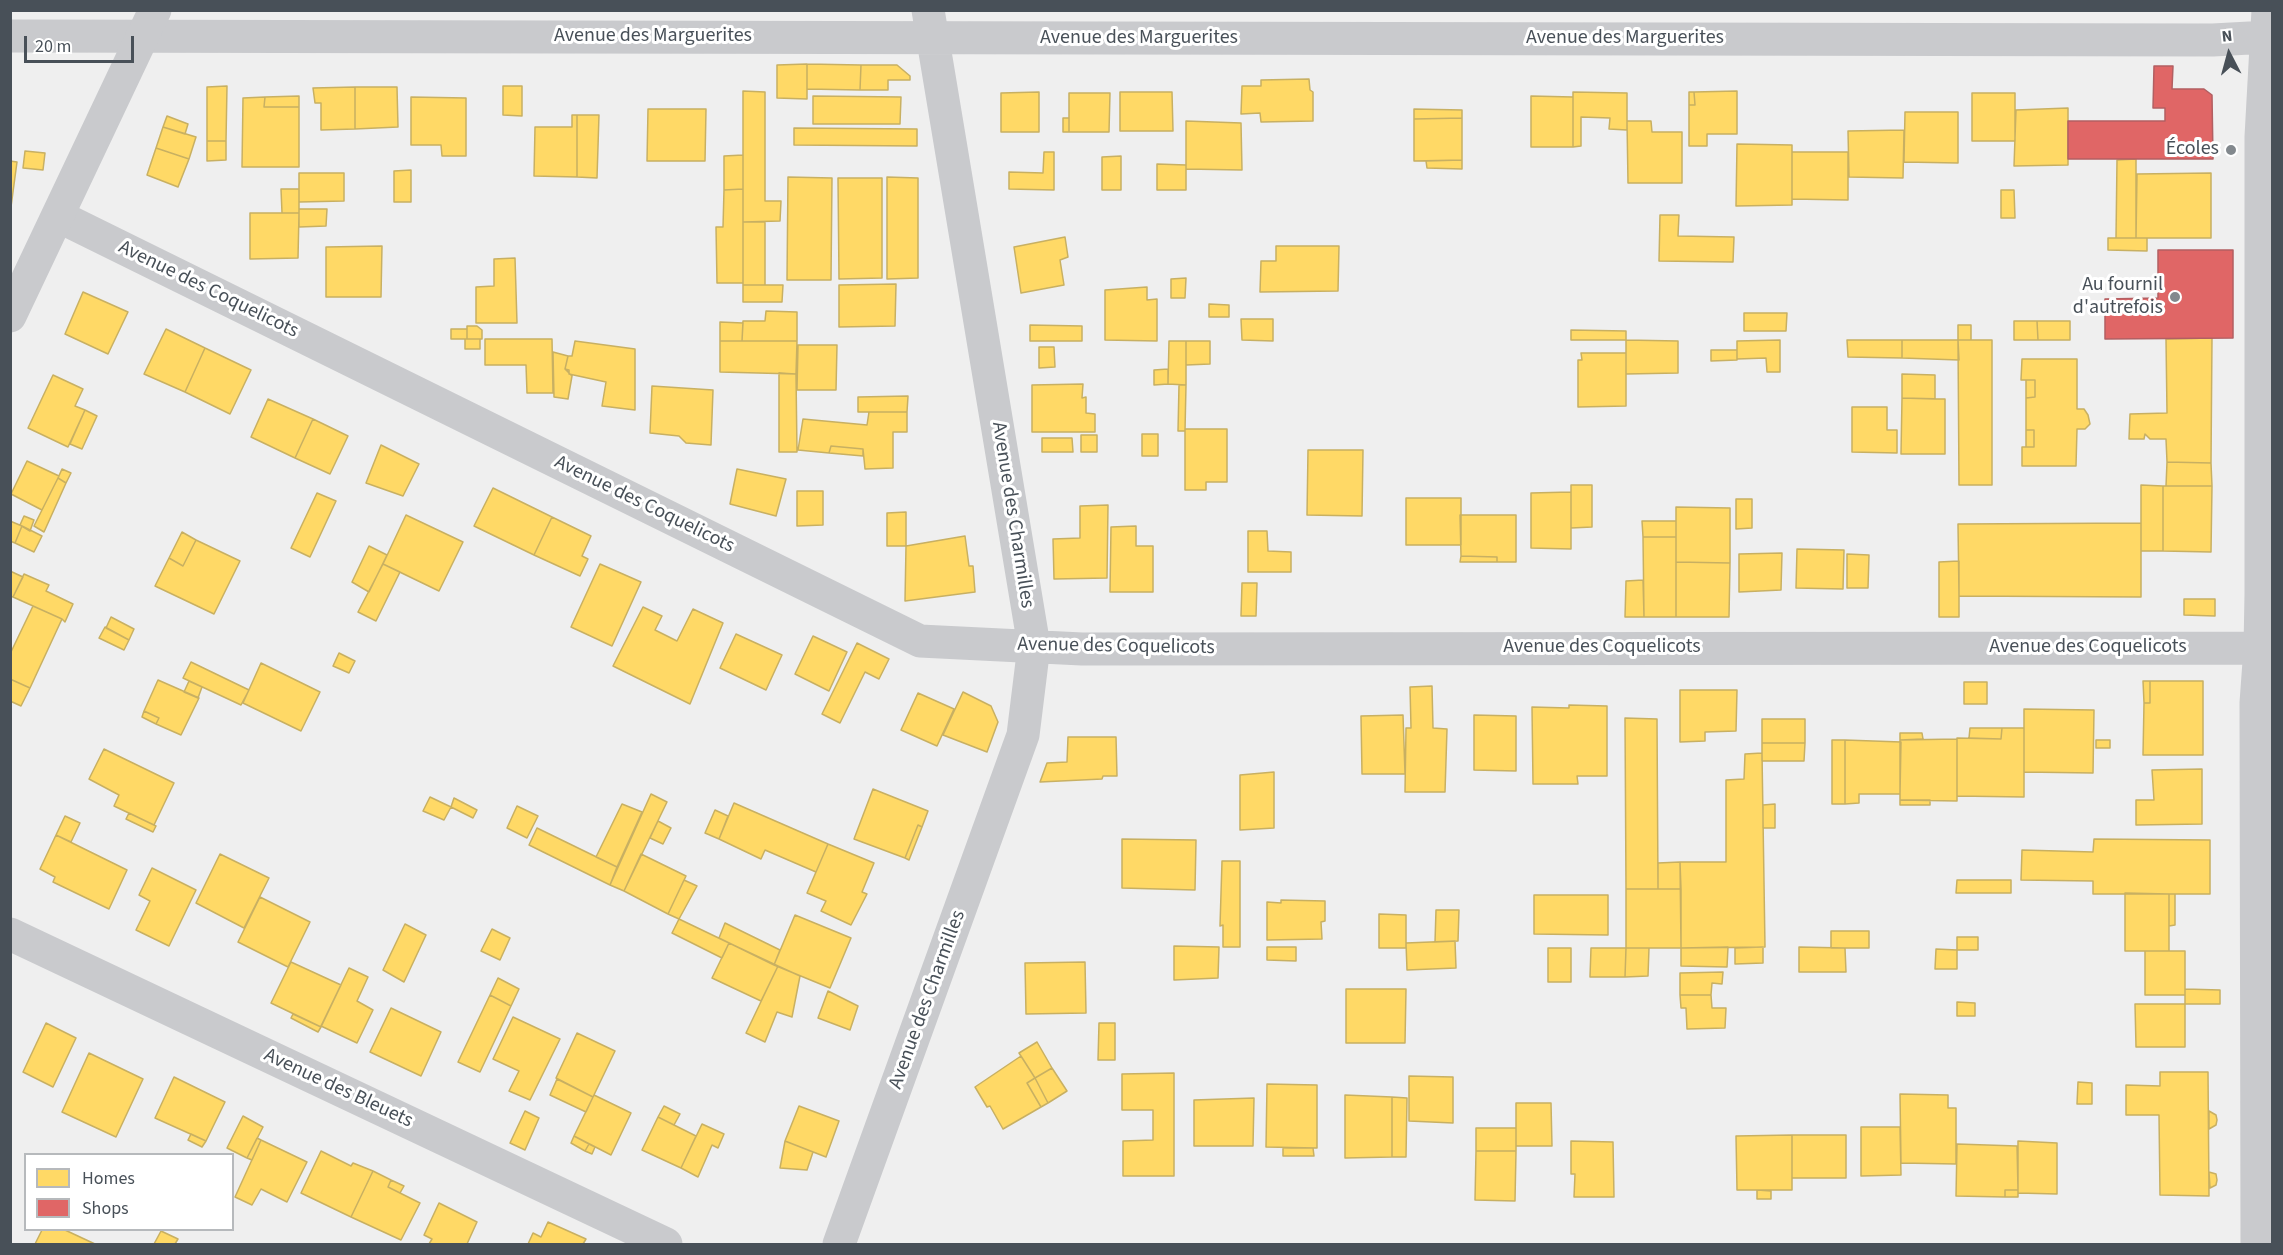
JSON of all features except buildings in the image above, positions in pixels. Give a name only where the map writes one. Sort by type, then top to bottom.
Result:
[{"type":"street","name":"Avenue des Marguerites","points":[[10,36],[149,23],[931,24],[2213,40],[2268,23]]},
{"type":"street","points":[[10,316],[149,23]]},
{"type":"street","points":[[2257,1245],[2256,703],[2266,648],[2261,137],[2268,23]]},
{"type":"street","name":"Avenue des Charmilles","points":[[839,1245],[1023,735],[1034,646],[931,24]]},
{"type":"street","name":"Avenue des Coquelicots","points":[[58,216],[920,641],[1082,649],[2266,648]]},
{"type":"street","name":"Avenue des Bleuets","points":[[10,934],[666,1245]]},
{"type":"place","name":"Écoles","points":[[2231,150]]},
{"type":"place","name":"Au fournil d'autrefois","points":[[2175,297]]}]
